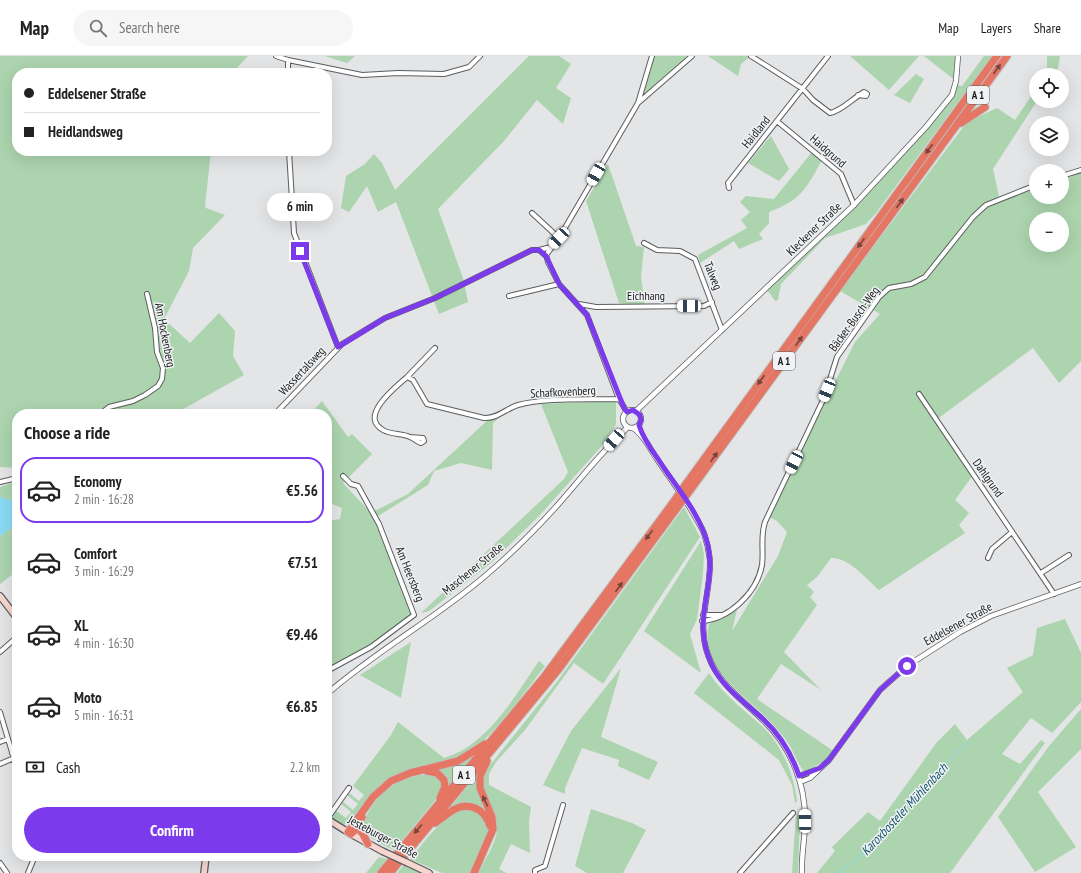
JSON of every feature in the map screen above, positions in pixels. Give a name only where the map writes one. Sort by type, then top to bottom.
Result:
[{"type":"highway","name":"A 1","points":[[689,486],[784,348],[997,56]]},
{"type":"highway","name":"A 1","points":[[381,873],[544,677],[689,486],[1007,56]]},
{"type":"highway","points":[[950,134],[966,119],[985,107]]},
{"type":"highway","points":[[866,227],[884,212]]},
{"type":"highway","points":[[784,348],[791,331]]},
{"type":"highway","name":"A 1","points":[[390,873],[558,670],[674,506]]},
{"type":"highway","points":[[350,833],[373,797],[386,785],[402,776],[462,760],[495,737]]},
{"type":"highway","points":[[475,872],[493,829],[492,817],[482,796],[479,783],[491,752]]},
{"type":"highway","points":[[423,770],[437,773],[443,777],[445,783],[444,790],[432,812]]},
{"type":"highway","points":[[429,826],[457,808],[472,807],[481,811],[487,818],[490,826],[490,838]]},
{"type":"highway","points":[[350,833],[360,822],[364,811]]},
{"type":"highway","points":[[360,822],[361,831],[368,844]]},
{"type":"main road","points":[[0,596],[12,612]]},
{"type":"main road","name":"Jesteburger Straße","points":[[332,822],[368,844],[429,873]]},
{"type":"main road","points":[[204,873],[205,861]]},
{"type":"street","points":[[276,56],[327,68]]},
{"type":"street","points":[[332,69],[362,75],[398,73],[444,74],[469,67],[480,56]]},
{"type":"street","points":[[546,256],[551,247],[559,238],[638,103],[652,56]]},
{"type":"street","points":[[638,103],[692,56]]},
{"type":"street","points":[[751,56],[803,89],[813,100],[830,113],[835,112],[858,95]]},
{"type":"street","name":"Haidland","points":[[729,188],[728,183],[778,122],[828,56]]},
{"type":"street","name":"Kleckener Straße","points":[[636,411],[854,205],[950,100],[956,81],[958,56]]},
{"type":"street","points":[[288,60],[288,68]]},
{"type":"street","name":"Haidgrund","points":[[778,122],[841,174],[854,205]]},
{"type":"street","points":[[289,156],[295,238],[338,347]]},
{"type":"street","points":[[1069,174],[1081,170]]},
{"type":"street","name":"Bäcker-Busch-Weg","points":[[702,621],[718,618],[737,606],[759,576],[762,565],[762,539],[765,522],[824,398],[837,358],[879,297],[889,288],[912,284],[925,277],[973,217],[986,205],[1029,188]]},
{"type":"street","points":[[532,213],[559,238]]},
{"type":"street","name":"Talweg","points":[[644,243],[657,250],[680,251],[695,259],[722,330]]},
{"type":"street","name":"Wassertalsweg","points":[[280,409],[338,347],[385,318],[435,298],[532,250],[551,247]]},
{"type":"street","points":[[539,250],[546,256],[559,284],[579,304],[587,315],[619,398],[627,412]]},
{"type":"street","points":[[508,296],[559,284]]},
{"type":"street","name":"Am Hockenberg","points":[[106,409],[133,401],[145,395],[158,386],[162,379],[163,368],[157,352],[155,329],[147,294]]},
{"type":"street","name":"Eichhang","points":[[579,304],[596,307],[704,306],[712,302]]},
{"type":"street","points":[[410,437],[391,434],[381,430],[375,420],[374,414],[377,407],[435,348]]},
{"type":"street","name":"Schafkovenberg","points":[[407,377],[413,380],[427,404],[484,418],[490,418],[518,405],[538,402],[619,398]]},
{"type":"street","name":"Dahlgrund","points":[[919,394],[1054,594]]},
{"type":"street","name":"Kleckener Straße","points":[[640,415],[652,395]]},
{"type":"street","points":[[627,412],[636,411],[640,415],[641,420],[639,425],[644,439],[691,510],[706,539],[709,552],[709,571],[702,621],[704,644],[715,672],[729,689],[764,720],[776,734],[789,753],[799,776],[805,811],[802,873]]},
{"type":"street","points":[[627,412],[624,422],[644,439]]},
{"type":"street","name":"Maschener Straße","points":[[332,690],[361,666],[452,602],[493,569],[540,524],[614,440],[624,422]]},
{"type":"street","points":[[631,428],[639,425]]},
{"type":"street","name":"Maschener Straße","points":[[614,440],[631,428]]},
{"type":"street","name":"Am Heersberg","points":[[332,668],[371,646],[414,616],[379,524],[358,486],[351,484],[343,476]]},
{"type":"street","points":[[0,482],[12,479]]},
{"type":"street","points":[[988,558],[992,549],[1012,532]]},
{"type":"street","points":[[1041,573],[1069,555]]},
{"type":"street","name":"Eddelsener Straße","points":[[800,782],[810,778],[836,752],[880,690],[898,672],[960,632],[1004,610],[1081,584]]},
{"type":"street","points":[[703,615],[725,614]]},
{"type":"street","points":[[0,652],[12,642]]},
{"type":"street","points":[[0,712],[12,752]]},
{"type":"street","points":[[0,742],[8,739]]},
{"type":"street","points":[[0,764],[12,756]]},
{"type":"street","name":"Eddelsener Straße","points":[[799,776],[820,768]]},
{"type":"street","points":[[332,812],[349,788]]},
{"type":"street","points":[[535,872],[545,866],[563,806]]},
{"type":"street","points":[[740,873],[793,814]]},
{"type":"street","points":[[28,873],[33,861]]},
{"type":"street","points":[[0,863],[6,873]]},
{"type":"green space","points":[[0,56],[248,56],[237,68],[12,68],[12,156],[210,156],[205,206],[206,208],[225,215],[193,248],[189,271],[164,319],[190,343],[219,313],[235,331],[233,356],[244,375],[183,409],[12,409],[12,468],[0,467]]},
{"type":"green space","points":[[325,56],[355,56],[347,63]]},
{"type":"green space","points":[[529,56],[559,56],[571,64],[556,88],[571,98],[563,124],[537,100],[504,141],[438,209],[463,278],[468,302],[439,314],[396,202],[378,212],[367,186],[349,212],[341,208],[346,176],[365,164],[374,154],[382,163],[395,190]]},
{"type":"green space","points":[[651,56],[687,56],[642,96]]},
{"type":"green space","points":[[708,56],[751,56],[741,64],[738,76]]},
{"type":"green space","points":[[850,56],[919,56],[889,90]]},
{"type":"green space","points":[[924,56],[957,56],[956,81]]},
{"type":"green space","points":[[984,56],[992,56],[876,213],[866,224],[825,238],[781,284],[778,300],[775,301],[766,288],[854,205],[946,105],[956,85],[962,86]]},
{"type":"green space","points":[[1047,56],[1060,56],[1058,68],[1047,68]]},
{"type":"green space","points":[[916,74],[924,79],[910,103],[894,95]]},
{"type":"green space","points":[[1029,99],[1029,108],[1032,108],[993,169],[1000,201],[1029,191],[1029,204],[1069,204],[1069,177],[1081,173],[1081,361],[1059,383],[1033,348],[936,420],[973,475],[955,500],[969,513],[959,525],[965,533],[879,590],[851,565],[844,561],[831,558],[817,577],[807,585],[814,592],[810,597],[817,605],[784,652],[821,690],[781,664],[757,699],[832,750],[827,759],[805,773],[783,736],[728,682],[718,669],[711,656],[708,641],[709,624],[737,610],[732,631],[778,556],[787,532],[777,521],[768,516],[855,342],[880,314],[840,291],[967,122],[997,108],[1015,120]]},
{"type":"green space","points":[[771,136],[789,169],[779,181],[748,163]]},
{"type":"green space","points":[[812,152],[822,160],[807,186],[796,198],[780,208],[769,212],[769,223],[759,234],[763,239],[739,249],[734,241],[700,263],[698,255],[747,228],[741,220],[750,212],[740,202],[746,196],[774,199]]},
{"type":"green space","points":[[608,164],[636,246],[644,247],[641,277],[645,306],[619,303],[586,201]]},
{"type":"green space","points":[[322,401],[328,409],[315,409]]},
{"type":"green space","points":[[616,401],[616,424],[600,448],[539,516],[491,563],[429,611],[421,613],[564,479],[568,472],[541,404]]},
{"type":"green space","points":[[518,402],[493,423],[492,470],[461,463],[434,471],[428,485],[378,516],[377,522],[412,614],[411,617],[370,647],[332,667],[332,520],[340,519],[342,508],[332,504],[332,415],[348,437],[352,434],[372,454],[343,483],[371,513],[408,494],[490,418]]},
{"type":"green space","points":[[12,483],[12,501],[0,497],[0,487]]},
{"type":"green space","points":[[684,507],[700,537],[603,684],[574,663],[525,730],[496,762],[489,774],[489,785],[531,807],[529,822],[530,853],[511,844],[499,869],[506,873],[479,873],[492,847],[497,830],[494,813],[485,794],[484,779],[487,769],[556,683]]},
{"type":"green space","points":[[12,528],[12,575],[0,584],[0,536]]},
{"type":"green space","points":[[701,541],[704,554],[703,574],[697,619],[690,634],[701,673],[644,631]]},
{"type":"green space","points":[[1065,619],[1081,653],[1081,702],[1052,733],[1031,718],[1002,754],[1020,764],[1041,740],[1045,743],[950,873],[817,873],[835,851],[832,847],[868,812],[880,821],[937,742],[955,724],[967,740],[1023,692],[1007,668],[1033,655],[1037,628]]},
{"type":"green space","points":[[411,642],[401,698],[360,675]]},
{"type":"green space","points":[[539,661],[545,666],[494,730],[471,752],[456,760],[422,767],[398,775],[372,794],[350,823],[341,824],[333,819],[332,815],[335,810],[346,818],[351,812],[340,803],[342,801],[353,810],[358,804],[346,794],[348,792],[359,801],[364,795],[353,786],[391,735],[398,722],[444,758],[460,752],[487,731],[499,718]]},
{"type":"green space","points":[[621,668],[601,737],[658,762],[649,780],[618,766],[619,760],[582,748],[565,788],[565,794],[543,785],[571,731]]},
{"type":"green space","points":[[709,673],[735,702],[765,729],[777,745],[787,762],[793,781],[797,801],[795,803],[792,785],[779,760],[694,693]]},
{"type":"green space","points":[[1081,709],[1081,749],[1038,792],[1076,847],[1035,872],[998,817],[1049,746]]},
{"type":"green space","points":[[477,753],[447,788],[433,769]]},
{"type":"green space","points":[[480,771],[479,778],[490,816],[473,806],[445,814]]},
{"type":"green space","points":[[420,775],[434,775],[441,781],[441,793],[394,850],[370,837],[365,831],[364,821],[373,804],[390,787],[404,780]]},
{"type":"green space","points":[[468,809],[476,812],[485,820],[489,832],[471,873],[442,873],[410,859],[443,821],[459,811]]},
{"type":"green space","points":[[591,809],[632,823],[646,830],[623,873],[587,873],[575,866]]},
{"type":"green space","points":[[796,814],[800,815],[798,873],[792,873]]},
{"type":"green space","points":[[379,857],[387,859],[376,873],[366,873]]},
{"type":"green space","points":[[404,865],[421,873],[397,873]]},
{"type":"water","points":[[0,497],[12,501],[12,528],[0,536]]},
{"type":"waterway","name":"Karoxbosteler Mühlenbach","points":[[838,873],[858,858],[967,742]]},
{"type":"route","points":[[300,251],[338,347],[385,318],[442,295],[532,250],[537,249],[546,256],[559,284],[579,304],[587,315],[624,408],[627,412],[633,410],[640,415],[641,420],[639,427],[644,439],[700,524],[704,533],[710,561],[702,627],[704,644],[712,666],[715,672],[733,693],[771,727],[789,753],[799,776],[808,774],[820,768],[829,760],[885,683],[907,666]]}]
